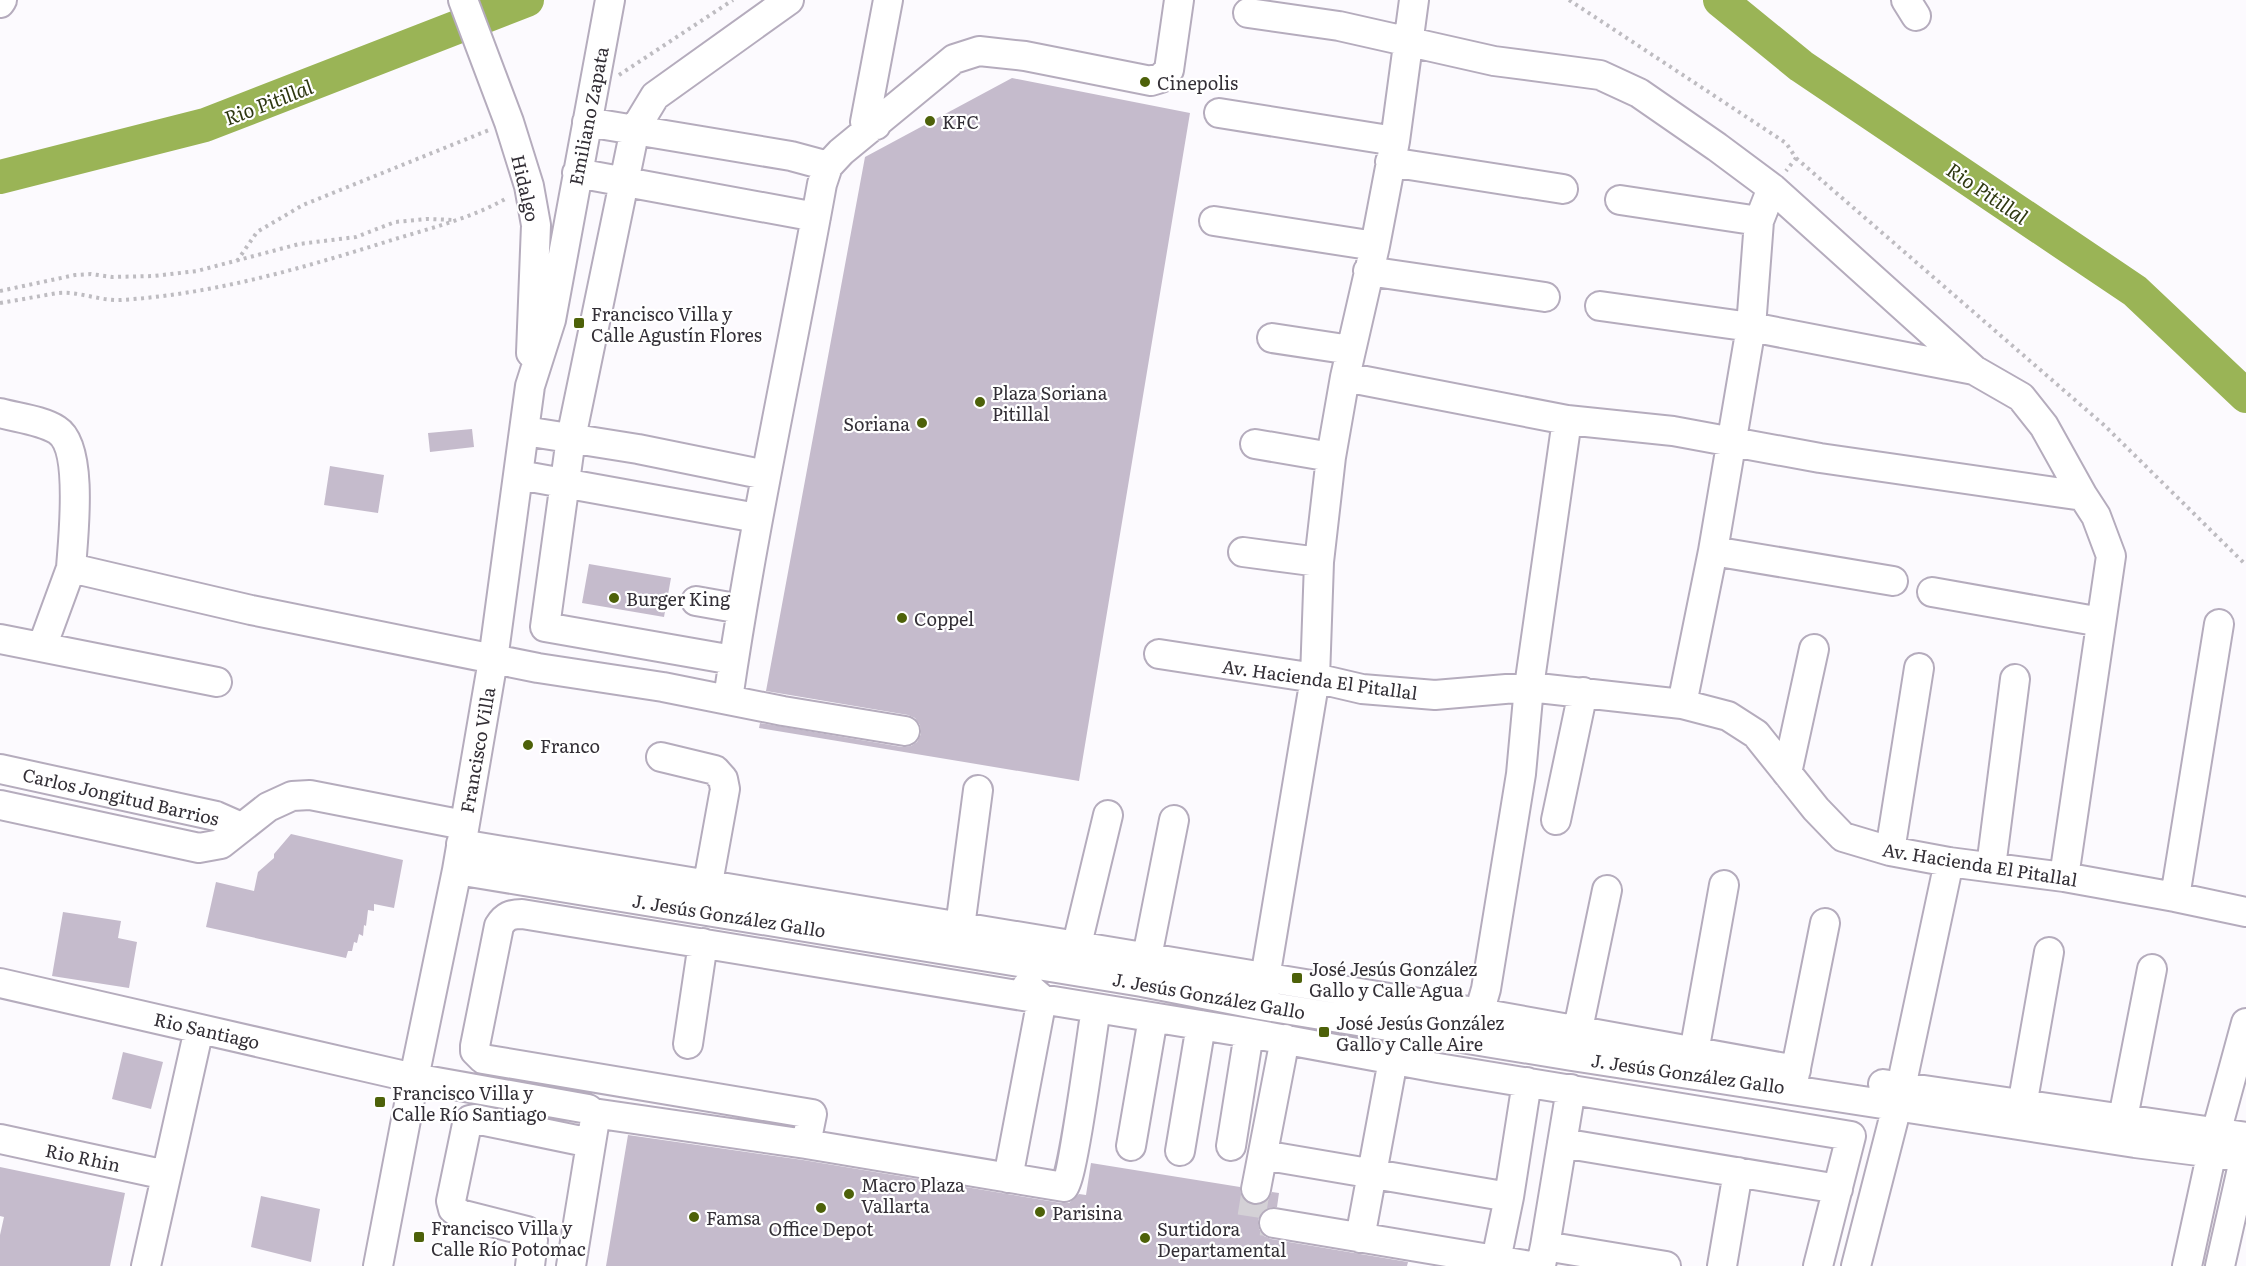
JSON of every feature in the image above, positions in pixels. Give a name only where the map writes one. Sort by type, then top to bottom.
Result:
[{"type":"street","name":"Hidalgo","points":[[463,0],[509,122],[529,186],[536,225],[531,307],[530,386]]},
{"type":"street","name":"Emiliano Zapata","points":[[567,232],[610,0]]},
{"type":"street","points":[[538,669],[571,438],[635,129],[655,96],[789,0]]},
{"type":"street","points":[[876,125],[865,122],[888,0]]},
{"type":"street","points":[[728,699],[757,518],[822,184],[828,166],[841,152],[954,59],[979,51],[1025,56],[1151,81],[1161,78],[1168,70],[1179,0]]},
{"type":"street","points":[[1260,1005],[1315,678],[1319,562],[1331,457],[1392,152],[1414,0]]},
{"type":"street","points":[[1248,13],[1339,26],[1494,61],[1600,75],[1638,93],[1772,188],[1974,370],[2021,397],[2044,426],[2083,496],[2097,516],[2111,556],[2064,878]]},
{"type":"street","points":[[1219,113],[1563,189]]},
{"type":"street","points":[[587,122],[791,156],[828,166]]},
{"type":"street","points":[[577,173],[816,217]]},
{"type":"street","points":[[1682,704],[1713,551],[1751,327],[1759,221],[1772,188]]},
{"type":"street","points":[[1620,200],[1759,221]]},
{"type":"street","points":[[1214,220],[1545,297]]},
{"type":"street","name":"Francisco Villa","points":[[378,1266],[461,846],[494,660],[530,386],[551,320],[567,232]]},
{"type":"street","points":[[1600,306],[1751,327],[1974,370]]},
{"type":"street","points":[[1272,338],[1348,364],[1567,420],[1673,431],[1820,458],[2083,496]]},
{"type":"street","points":[[0,413],[46,424],[59,430],[67,438],[71,449],[75,495],[71,568],[42,647]]},
{"type":"street","points":[[1360,1238],[1393,1060],[1404,1052],[1448,1049],[1476,1026],[1521,774],[1529,687],[1567,420]]},
{"type":"street","points":[[525,431],[638,449],[766,474]]},
{"type":"street","points":[[1255,444],[1331,457]]},
{"type":"street","points":[[519,475],[757,518]]},
{"type":"street","points":[[1713,551],[1893,581]]},
{"type":"street","points":[[1243,552],[1319,562]]},
{"type":"street","points":[[71,568],[250,610],[538,669],[728,699],[783,711],[905,731]]},
{"type":"street","points":[[1932,592],[2101,622]]},
{"type":"street","points":[[696,601],[741,609]]},
{"type":"street","points":[[2175,897],[2219,624]]},
{"type":"street","points":[[545,627],[733,660]]},
{"type":"street","points":[[0,639],[217,682]]},
{"type":"street","points":[[1787,773],[1815,649]]},
{"type":"street","name":"Av. Hacienda El Pitallal","points":[[1159,654],[1315,678],[1362,689],[1435,695],[1529,687],[1682,704],[1728,716],[1756,734],[1843,837],[1890,851],[1949,862],[2064,878],[2246,912]]},
{"type":"street","points":[[1890,851],[1919,668]]},
{"type":"street","points":[[1991,867],[2015,679]]},
{"type":"street","points":[[1556,820],[1583,692]]},
{"type":"street","points":[[661,757],[714,770],[723,778],[725,789],[705,898]]},
{"type":"street","name":"Carlos Jongitud Barrios","points":[[1,772],[216,816],[241,827]]},
{"type":"street","points":[[978,790],[960,940],[992,974],[1032,989],[1042,999]]},
{"type":"street","name":"Carlos Jongitud Barrios","points":[[0,805],[199,848],[221,844],[268,807],[292,796],[310,795],[461,846]]},
{"type":"street","points":[[1073,959],[1108,815]]},
{"type":"street","points":[[1144,970],[1174,820]]},
{"type":"street","name":"J. Jesús González Gallo","points":[[461,846],[705,898],[1144,970],[1264,977],[1476,1026],[1899,1096],[2214,1143]]},
{"type":"street","points":[[1856,1266],[1899,1096],[1949,862]]},
{"type":"street","points":[[1692,1063],[1724,885]]},
{"type":"street","points":[[1575,1043],[1607,890]]},
{"type":"street","points":[[806,1144],[812,1114],[483,1059],[475,1051],[499,926],[503,919],[512,914],[522,914],[1285,1039],[1393,1060],[1851,1136],[1818,1266]]},
{"type":"street","points":[[1794,1079],[1825,923]]},
{"type":"street","points":[[688,1044],[703,944]]},
{"type":"street","points":[[2020,1115],[2049,952]]},
{"type":"street","points":[[2123,1118],[2152,969]]},
{"type":"street","name":"J. Jesús González Gallo","points":[[1144,970],[1260,1005],[1476,1026]]},
{"type":"street","name":"Rio Santiago","points":[[0,983],[414,1078],[588,1109],[594,1113],[806,1144],[1061,1187],[1068,1182],[1096,1008]]},
{"type":"street","points":[[1008,1178],[1042,999]]},
{"type":"street","points":[[1131,1146],[1153,1017]]},
{"type":"street","points":[[2187,1266],[2214,1143],[2246,1023]]},
{"type":"street","points":[[1180,1151],[1201,1025]]},
{"type":"street","points":[[146,1266],[199,1029]]},
{"type":"street","points":[[1231,1146],[1249,1033]]},
{"type":"street","points":[[1256,1189],[1285,1039]]},
{"type":"street","points":[[1496,1260],[1509,1197],[1527,1082]]},
{"type":"street","points":[[1539,1259],[1571,1089]]},
{"type":"street","points":[[571,1266],[595,1119],[594,1113]]},
{"type":"street","name":"J. Jesús González Gallo","points":[[2020,1115],[2123,1118],[2246,1151]]},
{"type":"street","points":[[530,1266],[533,1240],[526,1231],[460,1214],[453,1209],[452,1201],[467,1124],[470,1120],[475,1119],[591,1143]]},
{"type":"street","name":"Rio Rhin","points":[[0,1139],[166,1175]]},
{"type":"street","points":[[1562,1143],[1838,1189]]},
{"type":"street","points":[[2220,1266],[2246,1151]]},
{"type":"street","points":[[1263,1155],[1509,1197]]},
{"type":"street","points":[[1722,1266],[1738,1172]]},
{"type":"street","points":[[1274,1223],[1496,1260],[1539,1259],[1666,1266]]},
{"type":"path","points":[[593,91],[733,0]]},
{"type":"path","points":[[1569,0],[1786,143],[1796,158],[2105,426],[2246,565]]},
{"type":"path","points":[[237,261],[257,232],[303,205],[509,122]]},
{"type":"path","points":[[1772,188],[1796,158]]},
{"type":"path","points":[[0,303],[67,292],[118,300],[223,287],[329,260],[458,220],[495,205],[529,186]]},
{"type":"path","points":[[0,291],[75,275],[154,276],[197,271],[299,244],[356,237],[395,222],[426,219],[458,220]]},
{"type":"building","name":"Plaza Soriana Pitillal","points":[[1012,78],[1190,113],[1079,781],[759,728],[760,723],[902,747],[911,746],[917,742],[921,734],[920,725],[915,718],[908,715],[766,691],[865,157]]},
{"type":"building","points":[[472,429],[474,447],[430,452],[428,433]]},
{"type":"building","points":[[330,466],[384,475],[378,513],[324,505]]},
{"type":"building","points":[[589,564],[671,578],[664,617],[582,603]]},
{"type":"building","points":[[291,834],[403,860],[394,908],[374,904],[374,911],[368,910],[363,936],[359,934],[357,943],[354,942],[352,951],[348,951],[346,958],[206,927],[216,882],[254,891],[258,872],[274,858],[274,854]]},
{"type":"building","points":[[63,912],[121,921],[118,938],[137,942],[129,988],[52,976]]},
{"type":"building","points":[[123,1052],[163,1062],[151,1109],[112,1099]]},
{"type":"building","name":"Macro Plaza Vallarta","points":[[628,1135],[803,1160],[1061,1203],[1069,1203],[1079,1194],[1086,1195],[1091,1163],[1240,1187],[1245,1201],[1253,1205],[1262,1204],[1268,1200],[1272,1192],[1279,1193],[1277,1207],[1268,1208],[1262,1212],[1258,1220],[1259,1229],[1264,1236],[1408,1262],[1407,1266],[606,1266]]},
{"type":"building","points":[[0,1167],[125,1193],[110,1266],[0,1266],[0,1235],[4,1217],[0,1216]]},
{"type":"building","points":[[261,1196],[320,1209],[311,1262],[251,1247]]},
{"type":"waterway","name":"Rio Pitillal","points":[[0,177],[205,125],[527,0]]},
{"type":"waterway","name":"Rio Pitillal","points":[[1720,0],[1801,66],[2135,291],[2246,396]]},
{"type":"tunnel","points":[[1256,1189],[1251,1220],[1274,1223]]},
{"type":"place","name":"Cinepolis","points":[[1145,82]]},
{"type":"place","name":"KFC","points":[[930,121]]},
{"type":"place","name":"Francisco Villa y Calle Agustín Flores","points":[[579,323]]},
{"type":"place","name":"Plaza Soriana Pitillal","points":[[980,402]]},
{"type":"place","name":"Soriana","points":[[922,423]]},
{"type":"place","name":"Burger King","points":[[614,598]]},
{"type":"place","name":"Coppel","points":[[902,618]]},
{"type":"place","name":"Franco","points":[[528,745]]},
{"type":"place","name":"José Jesús González Gallo y Calle Agua","points":[[1297,978]]},
{"type":"place","name":"José Jesús González Gallo y Calle Aire","points":[[1324,1032]]},
{"type":"place","name":"Francisco Villa y Calle Río Santiago","points":[[380,1102]]},
{"type":"place","name":"Macro Plaza Vallarta","points":[[849,1194]]},
{"type":"place","name":"Office Depot","points":[[821,1208]]},
{"type":"place","name":"Parisina","points":[[1040,1212]]},
{"type":"place","name":"Famsa","points":[[694,1217]]},
{"type":"place","name":"Francisco Villa y Calle Río Potomac","points":[[419,1237]]},
{"type":"place","name":"Surtidora Departamental","points":[[1145,1238]]}]
